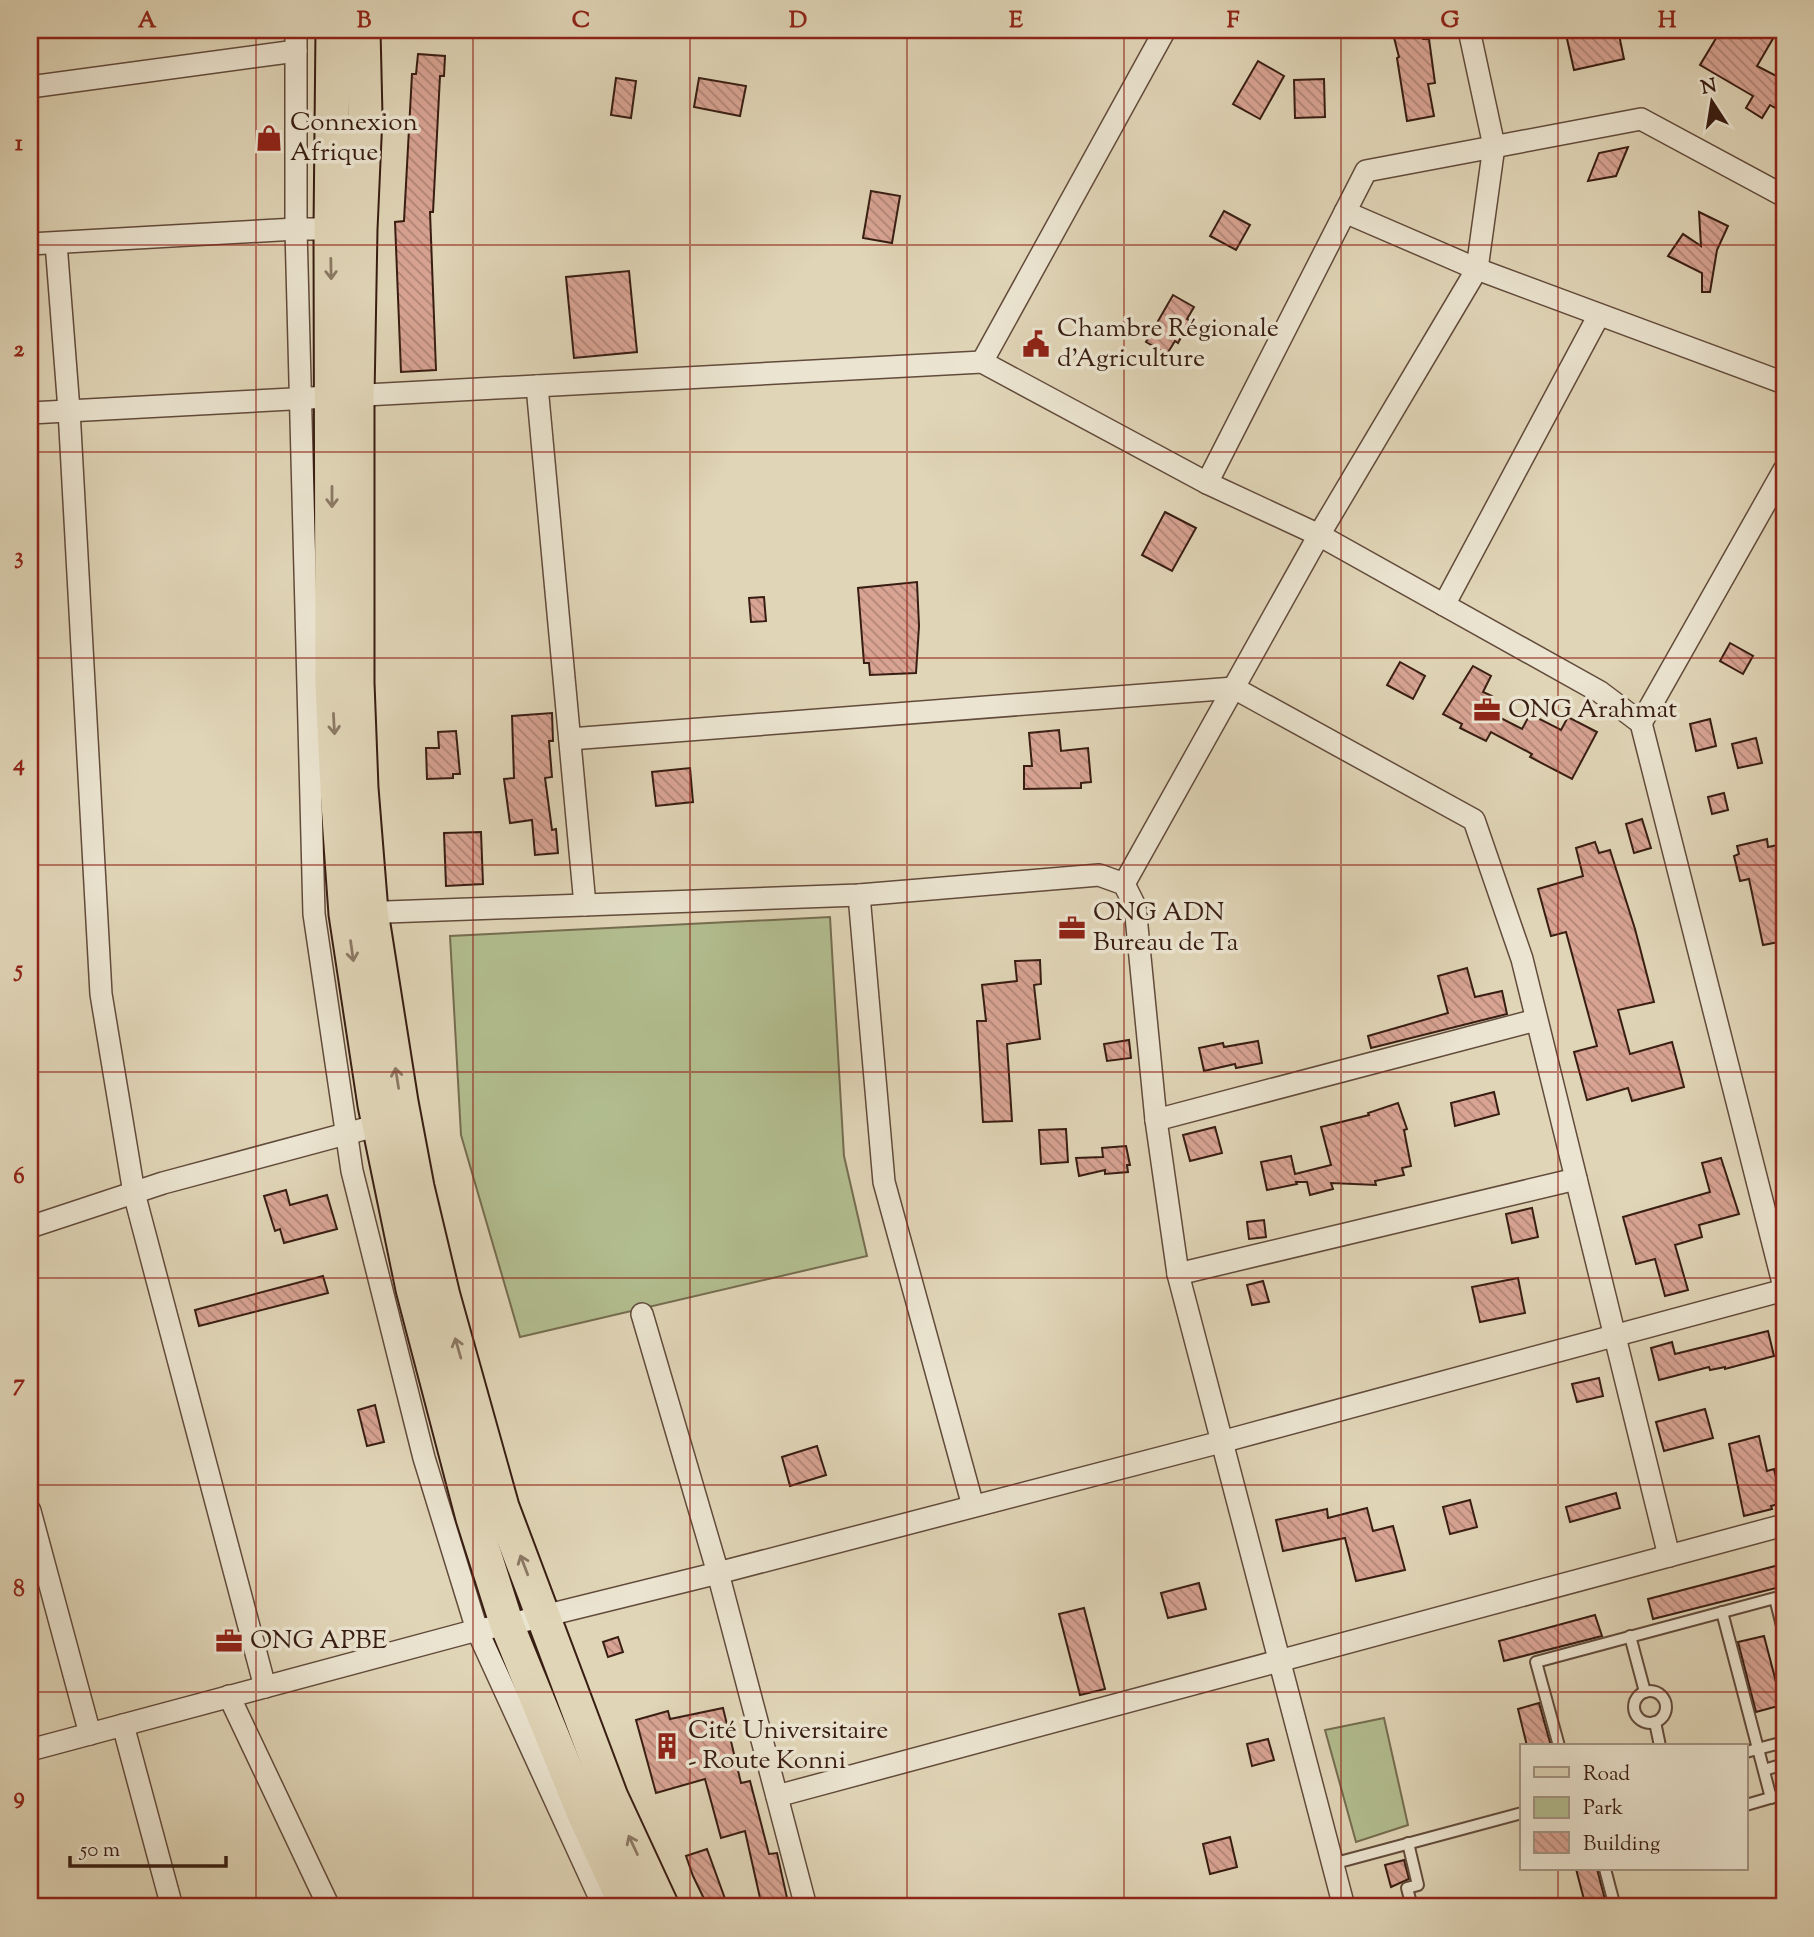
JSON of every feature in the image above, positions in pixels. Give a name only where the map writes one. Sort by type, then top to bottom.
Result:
[{"type":"main road","points":[[332,30],[345,229]]},
{"type":"main road","points":[[363,30],[365,116],[345,229],[330,397],[332,684],[337,789],[391,1122],[473,1518],[492,1628],[627,1907]]},
{"type":"main road","points":[[426,1286],[502,1507],[611,1797],[662,1907]]},
{"type":"street","points":[[982,362],[1165,30]]},
{"type":"street","points":[[1124,884],[1319,535],[1477,269],[1494,146],[1469,30]]},
{"type":"street","points":[[30,87],[296,40],[296,229],[330,397],[314,914],[352,1171],[424,1458],[604,1907]]},
{"type":"street","points":[[1207,483],[1366,171],[1642,119],[1784,196]]},
{"type":"street","points":[[1345,212],[1477,269],[1784,383]]},
{"type":"street","points":[[30,244],[296,229],[345,229]]},
{"type":"street","points":[[56,243],[69,410],[101,994],[135,1193],[265,1687]]},
{"type":"street","points":[[1444,605],[1600,315]]},
{"type":"street","points":[[30,412],[982,362],[1207,483],[1319,535],[1600,692],[1641,723],[1784,1289],[1221,1442],[718,1573],[229,1696],[30,1750]]},
{"type":"street","points":[[537,386],[585,905]]},
{"type":"street","points":[[1641,723],[1784,470]]},
{"type":"street","points":[[570,739],[1234,688],[1474,820],[1522,960],[1669,1556]]},
{"type":"street","points":[[358,913],[859,895],[1099,875],[1124,884],[1135,906],[1156,1120],[1178,1274],[1343,1907]]},
{"type":"street","points":[[859,895],[884,1182],[973,1506]]},
{"type":"street","points":[[1156,1120],[1536,1020]]},
{"type":"street","points":[[30,1227],[135,1193],[391,1122]]},
{"type":"street","points":[[1178,1274],[1576,1179]]},
{"type":"street","points":[[642,1314],[718,1573],[806,1907]]},
{"type":"street","points":[[30,1511],[90,1734]]},
{"type":"street","points":[[777,1796],[1784,1525]]},
{"type":"street","points":[[229,1696],[329,1907]]},
{"type":"street","points":[[123,1725],[172,1907]]},
{"type":"lane","points":[[1558,1744],[1536,1662],[1775,1598],[1781,1610],[1784,1634]]},
{"type":"lane","points":[[1722,1612],[1771,1798]]},
{"type":"lane","points":[[1630,1636],[1645,1692]]},
{"type":"lane","points":[[1645,1692],[1661,1695],[1666,1702],[1666,1711],[1662,1718],[1655,1722],[1647,1723],[1639,1719],[1635,1712],[1634,1704],[1638,1696],[1645,1692]]},
{"type":"lane","points":[[1655,1722],[1660,1744]]},
{"type":"lane","points":[[1748,1752],[1784,1742]]},
{"type":"lane","points":[[1763,1770],[1784,1764]]},
{"type":"lane","points":[[1748,1804],[1784,1794]]},
{"type":"lane","points":[[1332,1864],[1520,1814]]},
{"type":"lane","points":[[1408,1843],[1418,1885],[1407,1888],[1412,1907]]},
{"type":"lane","points":[[1605,1870],[1615,1907]]},
{"type":"green space","points":[[830,917],[844,1156],[867,1256],[520,1337],[461,1135],[450,936]]},
{"type":"green space","points":[[1384,1718],[1408,1825],[1356,1842],[1325,1730]]},
{"type":"building","points":[[1392,30],[1421,30],[1423,39],[1429,39],[1435,83],[1428,84],[1434,116],[1407,121],[1397,58],[1399,57]]},
{"type":"building","points":[[1565,30],[1618,30],[1624,59],[1574,70]]},
{"type":"building","points":[[1721,30],[1778,30],[1757,66],[1784,80],[1784,113],[1770,105],[1762,118],[1746,108],[1753,96],[1700,65]]},
{"type":"building","points":[[418,54],[445,56],[444,76],[440,76],[433,212],[430,212],[436,370],[401,372],[395,222],[404,221],[412,74],[416,74]]},
{"type":"building","points":[[1258,61],[1284,76],[1260,119],[1233,104]]},
{"type":"building","points":[[616,78],[636,81],[631,118],[611,115]]},
{"type":"building","points":[[699,78],[746,86],[740,116],[694,107]]},
{"type":"building","points":[[1324,79],[1325,117],[1295,118],[1294,80]]},
{"type":"building","points":[[1628,147],[1616,176],[1588,181],[1599,153]]},
{"type":"building","points":[[871,191],[900,196],[892,243],[863,238]]},
{"type":"building","points":[[1224,211],[1250,225],[1236,250],[1210,236]]},
{"type":"building","points":[[1699,212],[1728,226],[1717,250],[1710,292],[1702,292],[1702,273],[1668,256],[1683,234],[1701,246]]},
{"type":"building","points":[[629,271],[637,352],[574,358],[566,277]]},
{"type":"building","points":[[1173,295],[1194,307],[1178,343],[1175,341],[1167,354],[1146,342]]},
{"type":"building","points":[[1165,512],[1196,528],[1172,571],[1142,555]]},
{"type":"building","points":[[917,582],[919,626],[916,673],[870,675],[869,663],[864,663],[858,588]]},
{"type":"building","points":[[764,597],[766,621],[751,622],[749,598]]},
{"type":"building","points":[[1730,643],[1753,656],[1743,674],[1720,661]]},
{"type":"building","points":[[1400,662],[1425,676],[1413,699],[1387,685]]},
{"type":"building","points":[[1473,666],[1491,676],[1483,692],[1492,696],[1485,710],[1522,729],[1530,714],[1561,730],[1568,717],[1597,732],[1572,779],[1491,732],[1486,741],[1460,728],[1462,724],[1443,714]]},
{"type":"building","points":[[552,713],[553,741],[549,741],[552,777],[545,778],[552,830],[556,829],[558,853],[535,855],[532,820],[510,823],[504,779],[514,778],[512,716]]},
{"type":"building","points":[[1710,719],[1716,746],[1696,751],[1690,724]]},
{"type":"building","points":[[1059,730],[1061,751],[1088,748],[1091,782],[1081,783],[1081,788],[1024,789],[1024,766],[1032,766],[1029,733]]},
{"type":"building","points":[[456,731],[460,774],[453,774],[453,778],[427,779],[426,748],[439,748],[438,732]]},
{"type":"building","points":[[1756,738],[1762,763],[1738,768],[1732,744]]},
{"type":"building","points":[[690,768],[693,802],[656,806],[652,772]]},
{"type":"building","points":[[1724,793],[1728,810],[1712,814],[1708,797]]},
{"type":"building","points":[[1642,819],[1651,848],[1634,853],[1626,824]]},
{"type":"building","points":[[481,832],[483,884],[446,886],[444,833]]},
{"type":"building","points":[[1767,839],[1768,847],[1778,845],[1784,873],[1784,878],[1779,879],[1784,906],[1784,941],[1763,945],[1749,879],[1740,881],[1734,856],[1739,854],[1737,846]]},
{"type":"building","points":[[1595,842],[1599,853],[1610,850],[1654,1002],[1618,1010],[1630,1054],[1672,1042],[1684,1087],[1632,1101],[1628,1088],[1587,1100],[1574,1052],[1597,1046],[1566,932],[1551,936],[1538,889],[1583,876],[1576,848]]},
{"type":"building","points":[[1040,960],[1041,984],[1034,985],[1040,1039],[1007,1044],[1012,1121],[983,1122],[977,1021],[986,1021],[982,985],[1017,981],[1015,961]]},
{"type":"building","points":[[1467,968],[1475,997],[1502,991],[1507,1014],[1371,1048],[1368,1036],[1448,1013],[1438,976]]},
{"type":"building","points":[[1129,1040],[1131,1058],[1107,1061],[1104,1044]]},
{"type":"building","points":[[1258,1041],[1262,1063],[1236,1068],[1235,1064],[1204,1071],[1199,1048],[1223,1043],[1224,1047]]},
{"type":"building","points":[[1494,1092],[1499,1114],[1455,1126],[1451,1103]]},
{"type":"building","points":[[1398,1103],[1407,1129],[1404,1130],[1411,1166],[1402,1168],[1404,1175],[1375,1181],[1376,1185],[1331,1183],[1333,1189],[1310,1195],[1307,1182],[1296,1182],[1297,1184],[1267,1190],[1261,1162],[1291,1156],[1295,1174],[1331,1165],[1321,1127],[1369,1115],[1368,1113]]},
{"type":"building","points":[[1215,1127],[1222,1153],[1190,1161],[1183,1135]]},
{"type":"building","points":[[1066,1129],[1068,1162],[1041,1164],[1039,1130]]},
{"type":"building","points":[[1126,1146],[1130,1165],[1127,1165],[1128,1172],[1105,1174],[1105,1170],[1079,1176],[1076,1158],[1103,1157],[1102,1148]]},
{"type":"building","points":[[1721,1158],[1739,1214],[1699,1225],[1702,1237],[1675,1245],[1688,1290],[1665,1296],[1655,1259],[1636,1264],[1623,1217],[1710,1192],[1702,1163]]},
{"type":"building","points":[[286,1190],[290,1205],[327,1195],[337,1229],[284,1243],[280,1229],[275,1231],[264,1196]]},
{"type":"building","points":[[1532,1208],[1538,1237],[1512,1243],[1506,1214]]},
{"type":"building","points":[[1264,1220],[1266,1237],[1249,1239],[1247,1222]]},
{"type":"building","points":[[323,1276],[328,1293],[199,1326],[195,1310]]},
{"type":"building","points":[[1518,1278],[1525,1313],[1480,1322],[1472,1287]]},
{"type":"building","points":[[1263,1281],[1269,1302],[1252,1305],[1247,1285]]},
{"type":"building","points":[[1768,1331],[1774,1356],[1725,1369],[1710,1370],[1709,1367],[1659,1380],[1651,1348],[1672,1342],[1675,1354]]},
{"type":"building","points":[[1599,1378],[1603,1396],[1577,1402],[1572,1384]]},
{"type":"building","points":[[375,1405],[384,1442],[367,1446],[358,1410]]},
{"type":"building","points":[[1705,1409],[1713,1438],[1664,1451],[1656,1422]]},
{"type":"building","points":[[1759,1436],[1767,1471],[1774,1469],[1782,1503],[1771,1506],[1772,1509],[1744,1516],[1729,1444]]},
{"type":"building","points":[[817,1446],[826,1475],[790,1486],[782,1457]]},
{"type":"building","points":[[1616,1493],[1620,1508],[1570,1522],[1566,1507]]},
{"type":"building","points":[[1470,1500],[1477,1527],[1450,1534],[1443,1507]]},
{"type":"building","points":[[1367,1508],[1373,1531],[1393,1526],[1405,1570],[1356,1581],[1345,1538],[1283,1551],[1276,1520],[1327,1509],[1328,1518]]},
{"type":"building","points":[[1779,1565],[1784,1586],[1653,1619],[1648,1599]]},
{"type":"building","points":[[1199,1583],[1206,1609],[1168,1618],[1161,1593]]},
{"type":"building","points":[[1084,1608],[1105,1689],[1080,1695],[1059,1614]]},
{"type":"building","points":[[1595,1615],[1602,1636],[1504,1661],[1499,1641]]},
{"type":"building","points":[[1764,1636],[1782,1705],[1756,1712],[1738,1642]]},
{"type":"building","points":[[618,1637],[623,1652],[608,1657],[603,1642]]},
{"type":"building","points":[[1539,1703],[1550,1744],[1527,1744],[1518,1709]]},
{"type":"building","points":[[723,1708],[741,1783],[750,1781],[769,1854],[777,1853],[789,1907],[762,1907],[745,1831],[721,1838],[705,1779],[656,1793],[636,1720],[668,1711],[670,1719]]},
{"type":"building","points":[[1268,1739],[1274,1760],[1252,1766],[1247,1744]]},
{"type":"building","points":[[1230,1837],[1237,1867],[1210,1874],[1203,1844]]},
{"type":"building","points":[[707,1849],[728,1907],[708,1907],[693,1876],[686,1856]]},
{"type":"building","points":[[1404,1860],[1409,1879],[1391,1887],[1385,1865]]},
{"type":"building","points":[[1576,1870],[1597,1870],[1607,1907],[1586,1907]]},
{"type":"place","name":"Connexion Afrique","points":[[269,138]]},
{"type":"place","name":"Chambre Régionale d'Agriculture","points":[[1036,344]]},
{"type":"place","name":"ONG Arahmat","points":[[1487,710]]},
{"type":"place","name":"ONG ADN Bureau de Ta","points":[[1072,928]]},
{"type":"place","name":"ONG APBE","points":[[229,1641]]},
{"type":"place","name":"Cité Universitaire - Route Konni","points":[[667,1746]]}]
